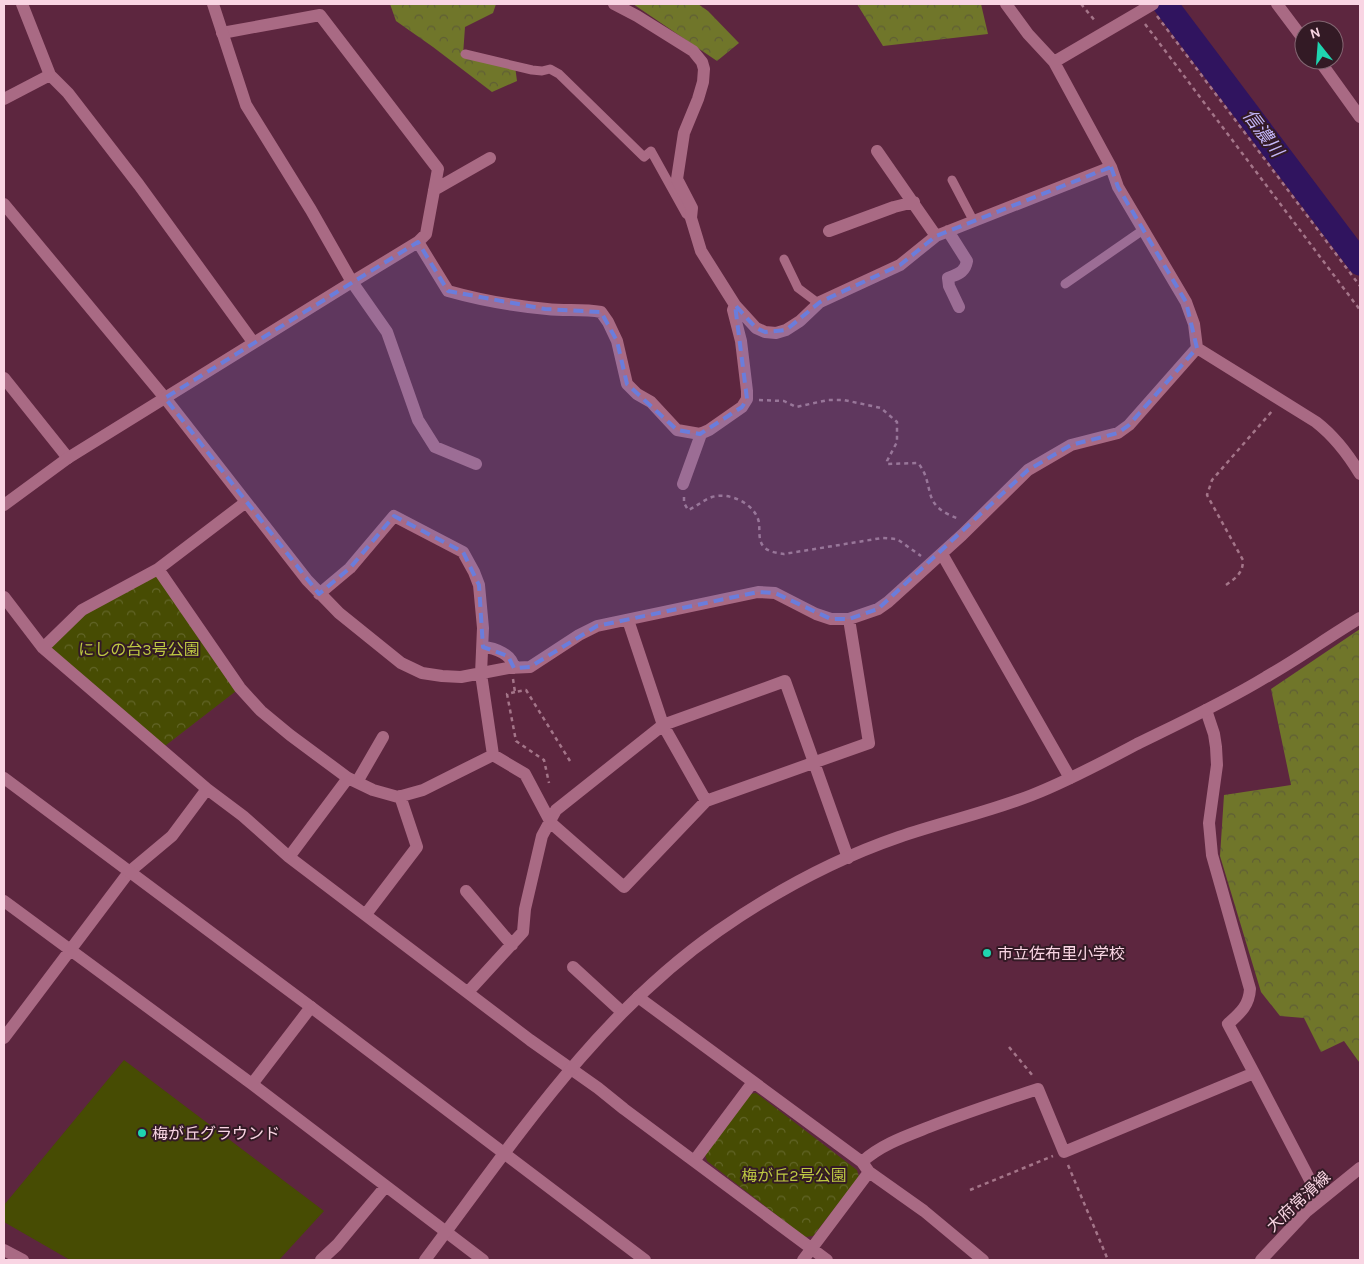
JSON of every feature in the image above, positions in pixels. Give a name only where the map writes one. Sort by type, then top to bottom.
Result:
[{"type":"street","points":[[22,4],[50,76],[68,93],[139,185],[253,342]]},
{"type":"street","points":[[213,4],[246,105],[311,210],[352,282],[387,332],[418,420],[435,448],[476,464]]},
{"type":"street","points":[[614,4],[693,51],[702,62],[704,69],[703,82],[684,133],[677,178],[692,208],[691,218],[700,251],[736,305],[756,328],[766,332],[776,333],[786,330],[818,304],[900,265],[942,233],[1111,167]]},
{"type":"street","points":[[4,204],[165,398],[319,594],[339,613],[401,663],[422,673],[461,677],[512,668],[530,667],[578,635],[597,626],[758,592],[775,593],[816,614],[831,619],[849,619],[883,606],[942,554],[989,507],[1006,493],[1017,480],[1041,462],[1071,445],[1118,433],[1129,425],[1197,348],[1194,324],[1186,302],[1118,187],[1111,167],[1054,62],[1028,34],[1006,4]]},
{"type":"street","points":[[1277,4],[1294,27]]},
{"type":"street","points":[[1054,62],[1152,5]]},
{"type":"street","points":[[4,505],[68,458],[253,342],[418,242],[426,234],[438,169],[320,15],[222,33]]},
{"type":"street","points":[[1326,70],[1360,116]]},
{"type":"street","points":[[4,99],[50,76]]},
{"type":"street","points":[[877,151],[914,202],[968,261],[966,268],[962,272],[948,278],[949,286],[959,307]]},
{"type":"street","points":[[434,190],[490,158]]},
{"type":"street","points":[[829,231],[894,207],[914,202]]},
{"type":"street","points":[[418,242],[448,291],[466,296],[545,309],[601,312],[617,341],[628,384],[637,394],[650,402],[677,430],[700,434],[742,407],[747,399],[748,391],[741,341],[733,310],[736,305]]},
{"type":"street","points":[[1197,348],[1329,432],[1350,457],[1360,474]]},
{"type":"street","points":[[4,378],[68,458]]},
{"type":"street","points":[[683,484],[700,434]]},
{"type":"street","points":[[43,648],[82,610],[158,568],[246,502]]},
{"type":"street","points":[[319,594],[350,568],[394,516],[463,552],[479,585],[483,628],[480,674],[494,755],[525,774],[549,820],[624,887],[706,801],[869,743],[849,619]]},
{"type":"street","points":[[942,554],[1070,778]]},
{"type":"street","points":[[158,568],[240,688],[261,711],[290,735],[352,780],[373,790],[398,797],[423,790],[494,755]]},
{"type":"street","points":[[4,597],[43,648],[289,857],[827,1260]]},
{"type":"street","points":[[425,1260],[570,1069],[638,997],[672,966],[717,932],[759,904],[815,872],[897,838],[1031,796],[1070,778],[1266,678],[1360,618]]},
{"type":"street","points":[[628,620],[663,724],[706,801]]},
{"type":"street","points":[[482,647],[498,650],[508,656],[514,663],[512,668]]},
{"type":"street","points":[[468,992],[523,932],[527,900],[542,836],[556,810],[663,724],[786,681],[848,858]]},
{"type":"street","points":[[1206,710],[1214,734],[1216,756],[1209,823],[1212,855],[1250,990],[1250,998],[1245,1008],[1228,1024],[1312,1182],[1324,1197]]},
{"type":"street","points":[[289,857],[352,780],[383,737]]},
{"type":"street","points":[[4,778],[645,1260]]},
{"type":"street","points":[[4,1038],[129,872],[172,836],[207,789]]},
{"type":"street","points":[[366,914],[417,847],[400,796]]},
{"type":"street","points":[[466,891],[512,945]]},
{"type":"street","points":[[5,906],[70,950],[252,1084],[483,1260]]},
{"type":"street","points":[[572,967],[622,1012]]},
{"type":"street","points":[[638,997],[924,1211],[984,1260]]},
{"type":"street","points":[[252,1084],[311,1007]]},
{"type":"street","points":[[802,1260],[866,1167],[871,1154],[910,1134],[1038,1089],[1064,1152],[1254,1073]]},
{"type":"street","points":[[694,1161],[753,1082]]},
{"type":"street","name":"大府常滑線","points":[[1261,1260],[1294,1224],[1360,1168]]},
{"type":"street","points":[[321,1260],[337,1245],[386,1186]]},
{"type":"street","points":[[4,1250],[23,1260]]},
{"type":"lane","points":[[465,54],[532,70],[542,71],[550,69],[559,74],[644,157],[651,151],[686,214],[691,218]]},
{"type":"lane","points":[[952,180],[973,220]]},
{"type":"lane","points":[[1065,284],[1143,230]]},
{"type":"lane","points":[[784,259],[798,288],[818,304]]},
{"type":"path","points":[[1081,4],[1104,32]]},
{"type":"path","points":[[1152,5],[1360,286]]},
{"type":"path","points":[[1136,13],[1360,310]]},
{"type":"path","points":[[747,399],[784,401],[796,408],[828,400],[844,400],[881,408],[897,422],[897,442],[887,461],[888,464],[918,463],[925,471],[934,503],[942,510],[967,522],[970,526]]},
{"type":"path","points":[[1226,585],[1238,576],[1243,568],[1243,560],[1207,495],[1208,489],[1212,480],[1280,401]]},
{"type":"path","points":[[683,484],[684,504],[688,510],[712,497],[722,495],[732,496],[741,501],[758,518],[760,540],[763,546],[776,553],[784,554],[882,538],[897,539],[930,564]]},
{"type":"path","points":[[512,668],[515,692]]},
{"type":"path","points":[[549,783],[544,760],[516,741],[507,694],[526,690],[570,761]]},
{"type":"path","points":[[1009,1047],[1035,1078],[1038,1089]]},
{"type":"path","points":[[970,1190],[1064,1152],[1108,1260]]},
{"type":"highlighted area","points":[[1111,167],[1118,187],[1186,302],[1197,348],[1129,425],[1118,433],[1071,445],[1028,470],[878,609],[849,619],[831,619],[775,593],[758,592],[597,626],[530,667],[514,668],[508,656],[483,647],[479,585],[463,552],[394,516],[350,568],[319,594],[165,398],[418,242],[448,291],[545,309],[601,312],[617,341],[627,384],[677,430],[700,434],[742,407],[747,399],[735,305],[756,328],[765,332],[786,330],[820,302],[900,265],[936,236]]},
{"type":"green space","points":[[390,4],[496,4],[493,13],[465,27],[463,55],[515,66],[517,81],[492,92],[396,21]]},
{"type":"green space","points":[[633,4],[698,4],[708,11],[739,43],[717,61]]},
{"type":"green space","points":[[857,4],[981,4],[988,34],[883,46]]},
{"type":"green space","name":"にしの台3号公園","points":[[158,569],[240,688],[161,749],[43,648],[82,610]]},
{"type":"green space","points":[[1360,629],[1359,1062],[1344,1041],[1321,1052],[1304,1018],[1280,1016],[1261,992],[1220,856],[1224,795],[1291,785],[1271,689]]},
{"type":"green space","name":"梅が丘グラウンド","points":[[124,1060],[324,1211],[279,1260],[70,1260],[4,1222],[4,1205]]},
{"type":"green space","name":"梅が丘2号公園","points":[[756,1093],[857,1170],[859,1177],[813,1236],[805,1237],[707,1161],[705,1155],[750,1094]]},
{"type":"waterway","name":"信濃川","points":[[1165,4],[1360,263]]},
{"type":"place","name":"市立佐布里小学校","points":[[987,953]]},
{"type":"place","name":"梅が丘グラウンド","points":[[142,1133]]}]
